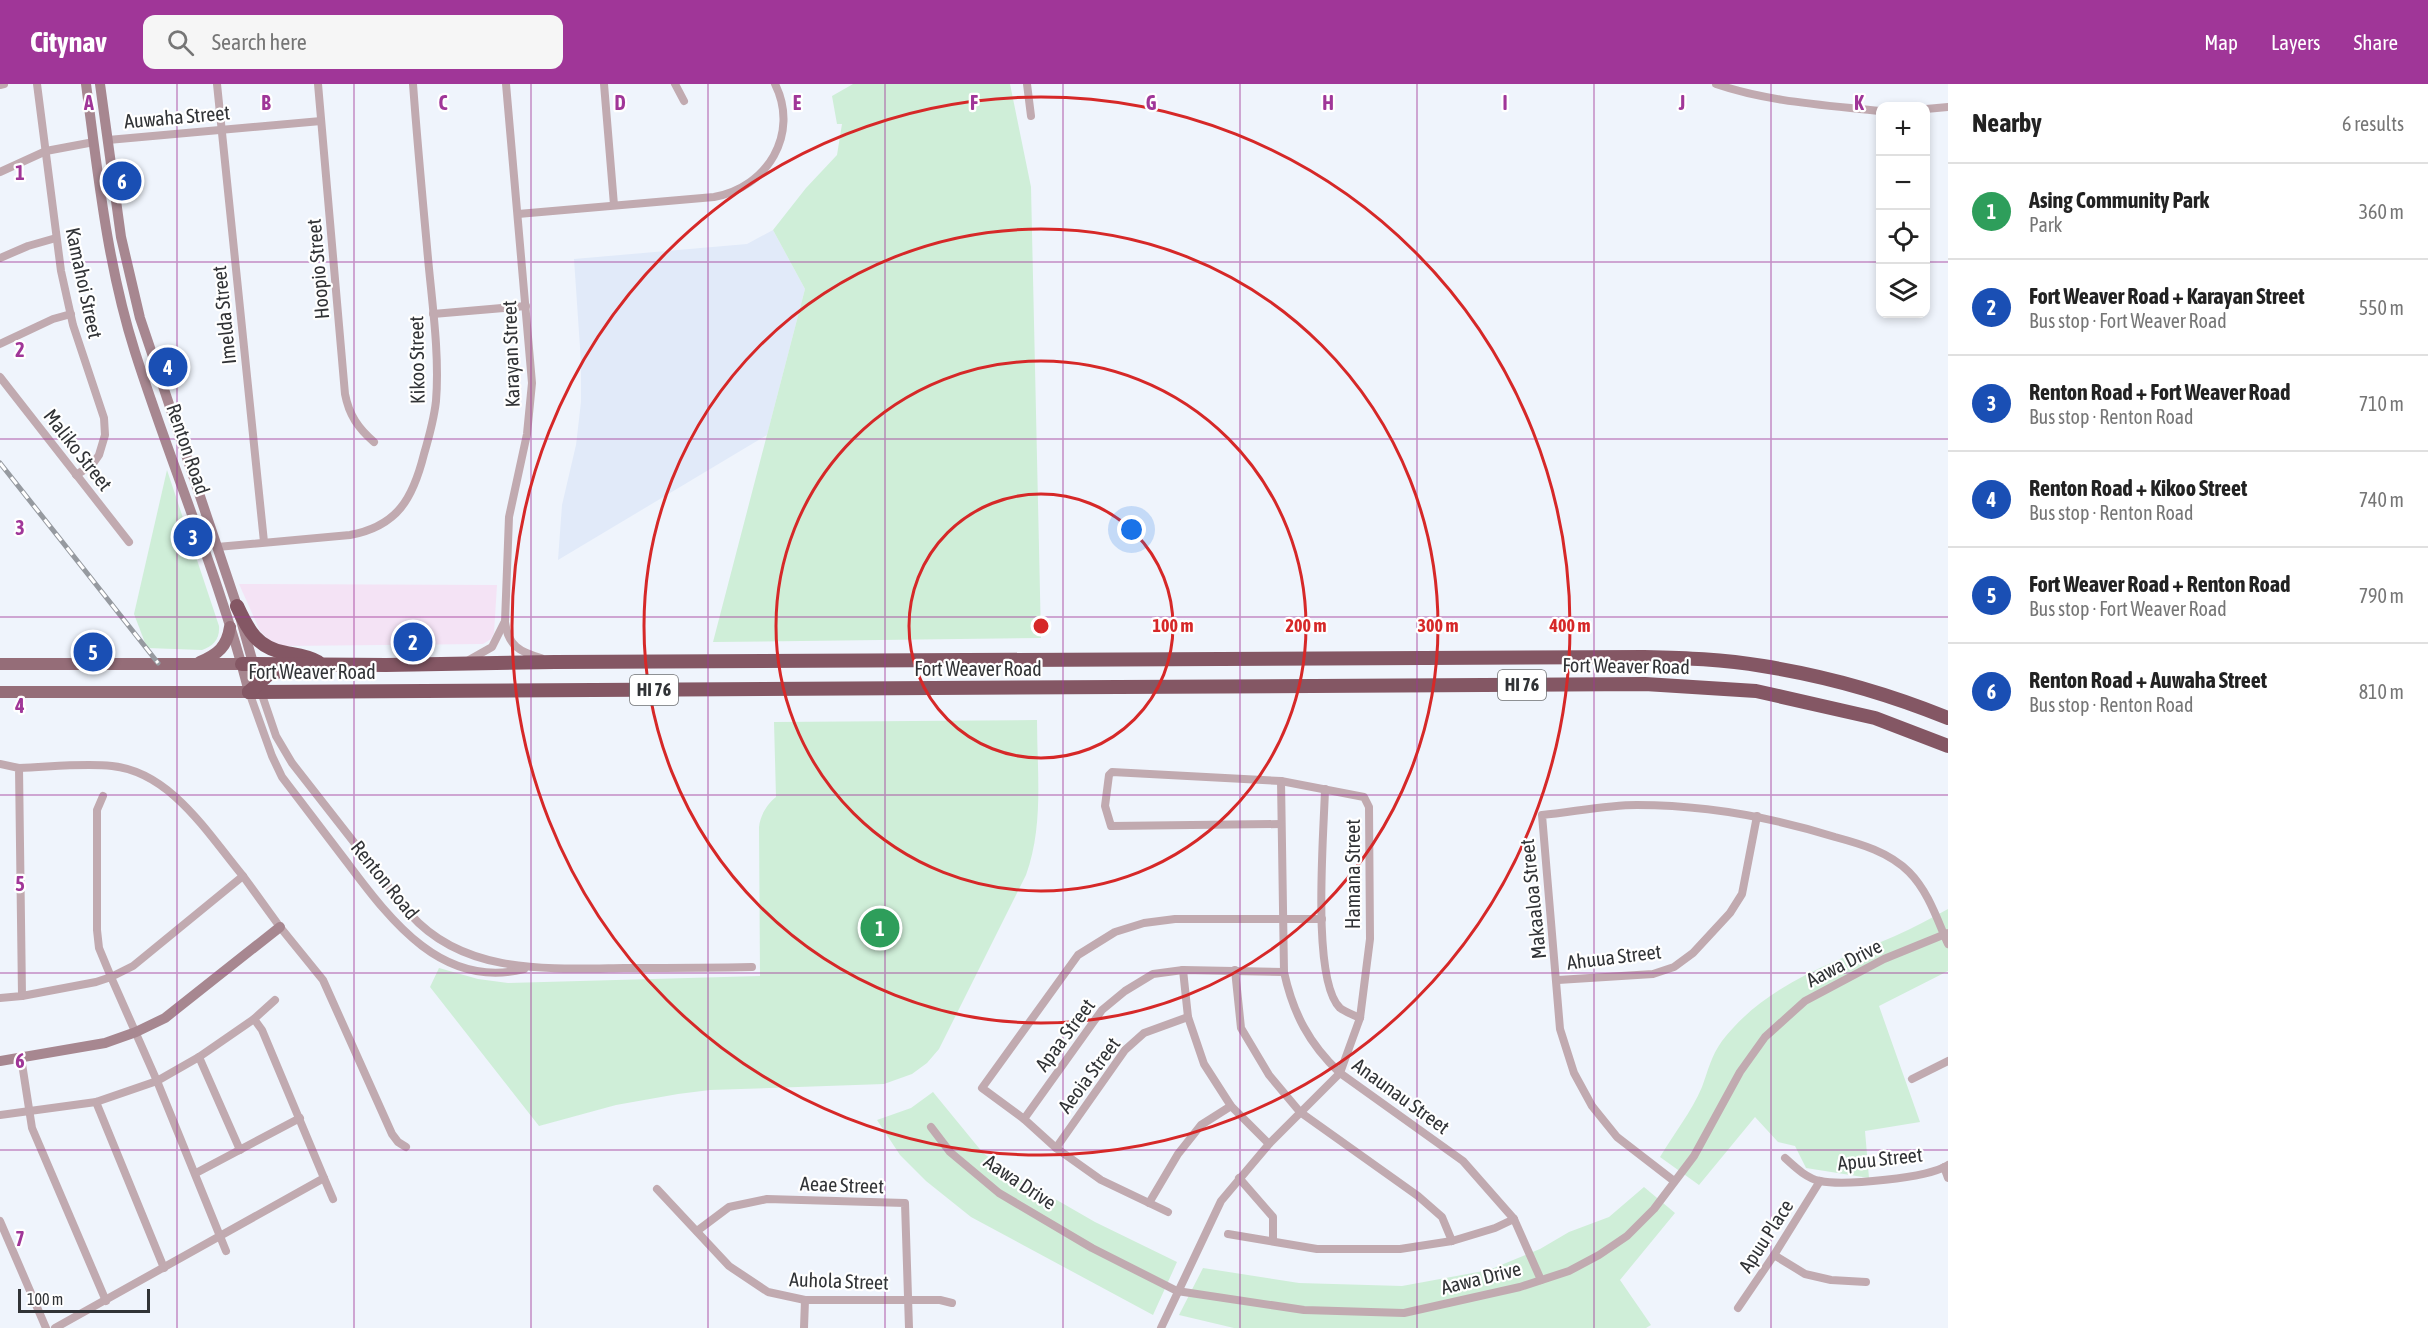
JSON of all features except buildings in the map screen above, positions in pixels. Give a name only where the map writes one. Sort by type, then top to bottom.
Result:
[{"type":"highway","points":[[237,606],[249,631],[260,643],[279,651],[308,657],[322,665]]},
{"type":"highway","name":"Fort Weaver Road","points":[[247,664],[1045,662],[1632,657],[1706,659],[1763,666],[1833,680],[1948,718]]},
{"type":"highway","points":[[256,688],[275,671],[322,665]]},
{"type":"highway","name":"Fort Weaver Road","points":[[256,688],[1087,688],[1645,684],[1756,690],[1828,705],[1875,718],[1948,746]]},
{"type":"main road","points":[[198,664],[217,654],[228,638],[230,627]]},
{"type":"main road","name":"Fort Weaver Road","points":[[0,664],[247,664]]},
{"type":"main road","name":"Fort Weaver Road","points":[[0,692],[256,688]]},
{"type":"street","name":"Kamahoi Street","points":[[37,84],[56,238],[71,314],[103,409],[105,426],[103,443],[97,459],[76,475]]},
{"type":"street","name":"Renton Road","points":[[86,84],[107,240],[135,352],[230,627],[286,755],[416,920],[437,937],[460,950],[485,960],[525,968],[752,967]]},
{"type":"street","name":"Renton Road","points":[[100,84],[121,237],[128,269],[149,347],[237,606],[247,664]]},
{"type":"street","name":"Imelda Street","points":[[217,84],[264,542]]},
{"type":"street","name":"Hoopio Street","points":[[318,84],[345,394],[357,425],[374,442]]},
{"type":"street","name":"Kikoo Street","points":[[217,547],[359,533],[385,522],[406,503],[418,478],[434,413],[436,387],[433,314],[413,84]]},
{"type":"street","name":"Karayan Street","points":[[506,84],[532,369],[527,434],[510,517],[505,622],[507,636],[518,650],[555,662]]},
{"type":"street","points":[[604,84],[614,206]]},
{"type":"street","points":[[675,84],[684,101]]},
{"type":"street","points":[[518,213],[714,197],[732,193],[749,184],[770,165],[781,140],[784,113],[775,84]]},
{"type":"street","points":[[1027,84],[1031,116]]},
{"type":"street","points":[[1716,84],[1735,90],[1807,103],[1876,110]]},
{"type":"street","points":[[1930,109],[1948,107]]},
{"type":"street","name":"Auwaha Street","points":[[108,140],[321,121]]},
{"type":"street","points":[[0,172],[46,152],[108,140]]},
{"type":"street","points":[[0,258],[28,246],[56,238]]},
{"type":"street","points":[[114,272],[128,269]]},
{"type":"street","points":[[433,314],[526,306]]},
{"type":"street","points":[[0,344],[53,319],[71,314]]},
{"type":"street","name":"Maliko Street","points":[[0,377],[129,542]]},
{"type":"street","points":[[176,471],[189,466]]},
{"type":"street","name":"Karayan Street","points":[[459,664],[476,658],[492,647],[505,622]]},
{"type":"street","name":"Renton Road","points":[[256,688],[272,756],[282,777],[399,928],[430,952],[467,968],[496,972],[511,972],[525,968]]},
{"type":"street","points":[[0,764],[19,768],[112,766],[134,770],[154,779],[173,793],[243,876],[323,980],[392,1134],[406,1147]]},
{"type":"street","points":[[19,768],[22,996]]},
{"type":"street","name":"Hamana Street","points":[[1161,1328],[1221,1201],[1269,1144],[1340,1073],[1360,1018],[1370,939],[1369,807],[1364,796],[1281,781],[1112,772],[1109,775],[1105,806],[1111,826],[1281,824]]},
{"type":"street","name":"Anaunau Street","points":[[1281,781],[1284,972],[1290,1002],[1309,1040],[1340,1073],[1462,1161],[1514,1219],[1541,1280]]},
{"type":"street","points":[[1325,789],[1322,919],[1324,966],[1330,989],[1340,1007],[1360,1018]]},
{"type":"street","points":[[104,796],[97,810],[99,948],[196,1173],[226,1251]]},
{"type":"street","name":"Makaaloa Street","points":[[1674,1181],[1617,1137],[1592,1106],[1574,1073],[1560,1029],[1558,980],[1542,815],[1635,805],[1681,807],[1757,816],[1865,846],[1887,855],[1908,871],[1924,892],[1946,934],[1948,944]]},
{"type":"street","name":"Ahuua Street","points":[[1558,980],[1653,974],[1674,967],[1693,953],[1730,913],[1742,894],[1757,816]]},
{"type":"street","points":[[0,998],[96,982],[133,966],[243,876]]},
{"type":"street","points":[[1168,1212],[1101,1180],[1056,1148],[1024,1119],[982,1088],[1078,955],[1097,941],[1115,932],[1144,923],[1175,919],[1322,919]]},
{"type":"street","points":[[0,1060],[105,1043],[136,1032],[165,1018],[280,927]]},
{"type":"street","name":"Aawa Drive","points":[[931,1127],[950,1152],[999,1193],[1092,1248],[1177,1291],[1304,1310],[1404,1313],[1541,1280],[1569,1271],[1599,1255],[1627,1236],[1654,1209],[1694,1156],[1740,1072],[1765,1037],[1805,1001],[1884,959],[1946,934]]},
{"type":"street","points":[[1183,970],[1188,1017],[1204,1064],[1231,1106],[1269,1144]]},
{"type":"street","name":"Apaa Street","points":[[1024,1119],[1102,1010],[1125,991],[1153,974],[1183,970],[1284,972]]},
{"type":"street","points":[[1235,970],[1241,1028],[1269,1075],[1300,1112],[1418,1196],[1442,1217],[1452,1241]]},
{"type":"street","points":[[0,1114],[96,1102],[157,1081],[199,1057],[254,1019],[275,1000]]},
{"type":"street","name":"Aeoia Street","points":[[1056,1148],[1125,1050],[1144,1033],[1188,1017]]},
{"type":"street","points":[[254,1019],[262,1030],[333,1199]]},
{"type":"street","points":[[21,1057],[32,1128],[106,1301]]},
{"type":"street","points":[[199,1057],[240,1150]]},
{"type":"street","points":[[1912,1078],[1948,1061]]},
{"type":"street","points":[[96,1102],[164,1268]]},
{"type":"street","points":[[1149,1203],[1178,1154],[1201,1125],[1231,1106]]},
{"type":"street","points":[[196,1173],[300,1118]]},
{"type":"street","name":"Apuu Street","points":[[1785,1158],[1802,1173],[1820,1181],[1886,1179],[1946,1166]]},
{"type":"street","points":[[1946,1166],[1948,1178]]},
{"type":"street","points":[[55,1328],[324,1178]]},
{"type":"street","points":[[1239,1178],[1273,1217],[1273,1241]]},
{"type":"street","name":"Apuu Place","points":[[1738,1308],[1774,1256],[1820,1181]]},
{"type":"street","name":"Auhola Street","points":[[657,1189],[729,1266],[768,1292],[805,1300],[940,1300],[952,1303]]},
{"type":"street","name":"Aeae Street","points":[[697,1231],[729,1207],[767,1199],[905,1203],[909,1328]]},
{"type":"street","points":[[1228,1234],[1317,1249],[1400,1249],[1452,1241],[1495,1228],[1514,1219]]},
{"type":"street","points":[[0,1221],[46,1328]]},
{"type":"street","points":[[1774,1256],[1805,1274],[1831,1280],[1866,1282]]},
{"type":"street","points":[[804,1328],[805,1300]]},
{"type":"shaded area","points":[[773,230],[805,289],[767,435],[558,560],[562,505],[576,445],[581,402],[581,362],[574,259],[747,244]]},
{"type":"shaded area","points":[[239,584],[497,585],[494,633],[491,639],[483,644],[283,646],[269,640],[260,631]]},
{"type":"green space","points":[[853,84],[1010,84],[1031,187],[1041,638],[713,642],[805,289],[773,230],[806,188],[837,155],[842,124],[837,124],[832,96]]},
{"type":"green space","points":[[167,470],[219,626],[215,641],[202,650],[147,648],[134,614]]},
{"type":"green space","points":[[1037,720],[1037,818],[1032,856],[1026,875],[939,1049],[927,1063],[912,1074],[884,1084],[710,1090],[678,1094],[616,1105],[539,1126],[430,987],[439,968],[478,979],[508,983],[760,976],[759,827],[764,810],[776,797],[774,722]]},
{"type":"green space","points":[[1948,909],[1948,971],[1879,1006],[1920,1122],[1865,1131],[1869,1178],[1806,1168],[1795,1146],[1778,1142],[1755,1117],[1699,1185],[1660,1157],[1698,1096],[1718,1047],[1739,1021],[1779,990],[1801,977],[1902,933]]},
{"type":"green space","points":[[933,1092],[983,1153],[1015,1176],[1095,1222],[1177,1262],[1153,1315],[971,1217],[926,1181],[900,1155],[877,1120],[911,1108]]},
{"type":"green space","points":[[1644,1187],[1675,1213],[1620,1280],[1651,1325],[1646,1328],[1234,1328],[1179,1315],[1203,1268],[1299,1283],[1402,1286],[1489,1270],[1540,1249],[1569,1232],[1609,1217]]},
{"type":"railway","points":[[0,463],[158,663]]},
{"type":"place","name":"Renton Road + Auwaha Street","points":[[122,181]]},
{"type":"place","name":"Renton Road + Kikoo Street","points":[[168,367]]},
{"type":"place","name":"Renton Road + Fort Weaver Road","points":[[193,537]]},
{"type":"place","name":"Fort Weaver Road + Karayan Street","points":[[413,642]]},
{"type":"place","name":"Fort Weaver Road + Renton Road","points":[[93,652]]},
{"type":"place","name":"Asing Community Park","points":[[880,928]]}]
